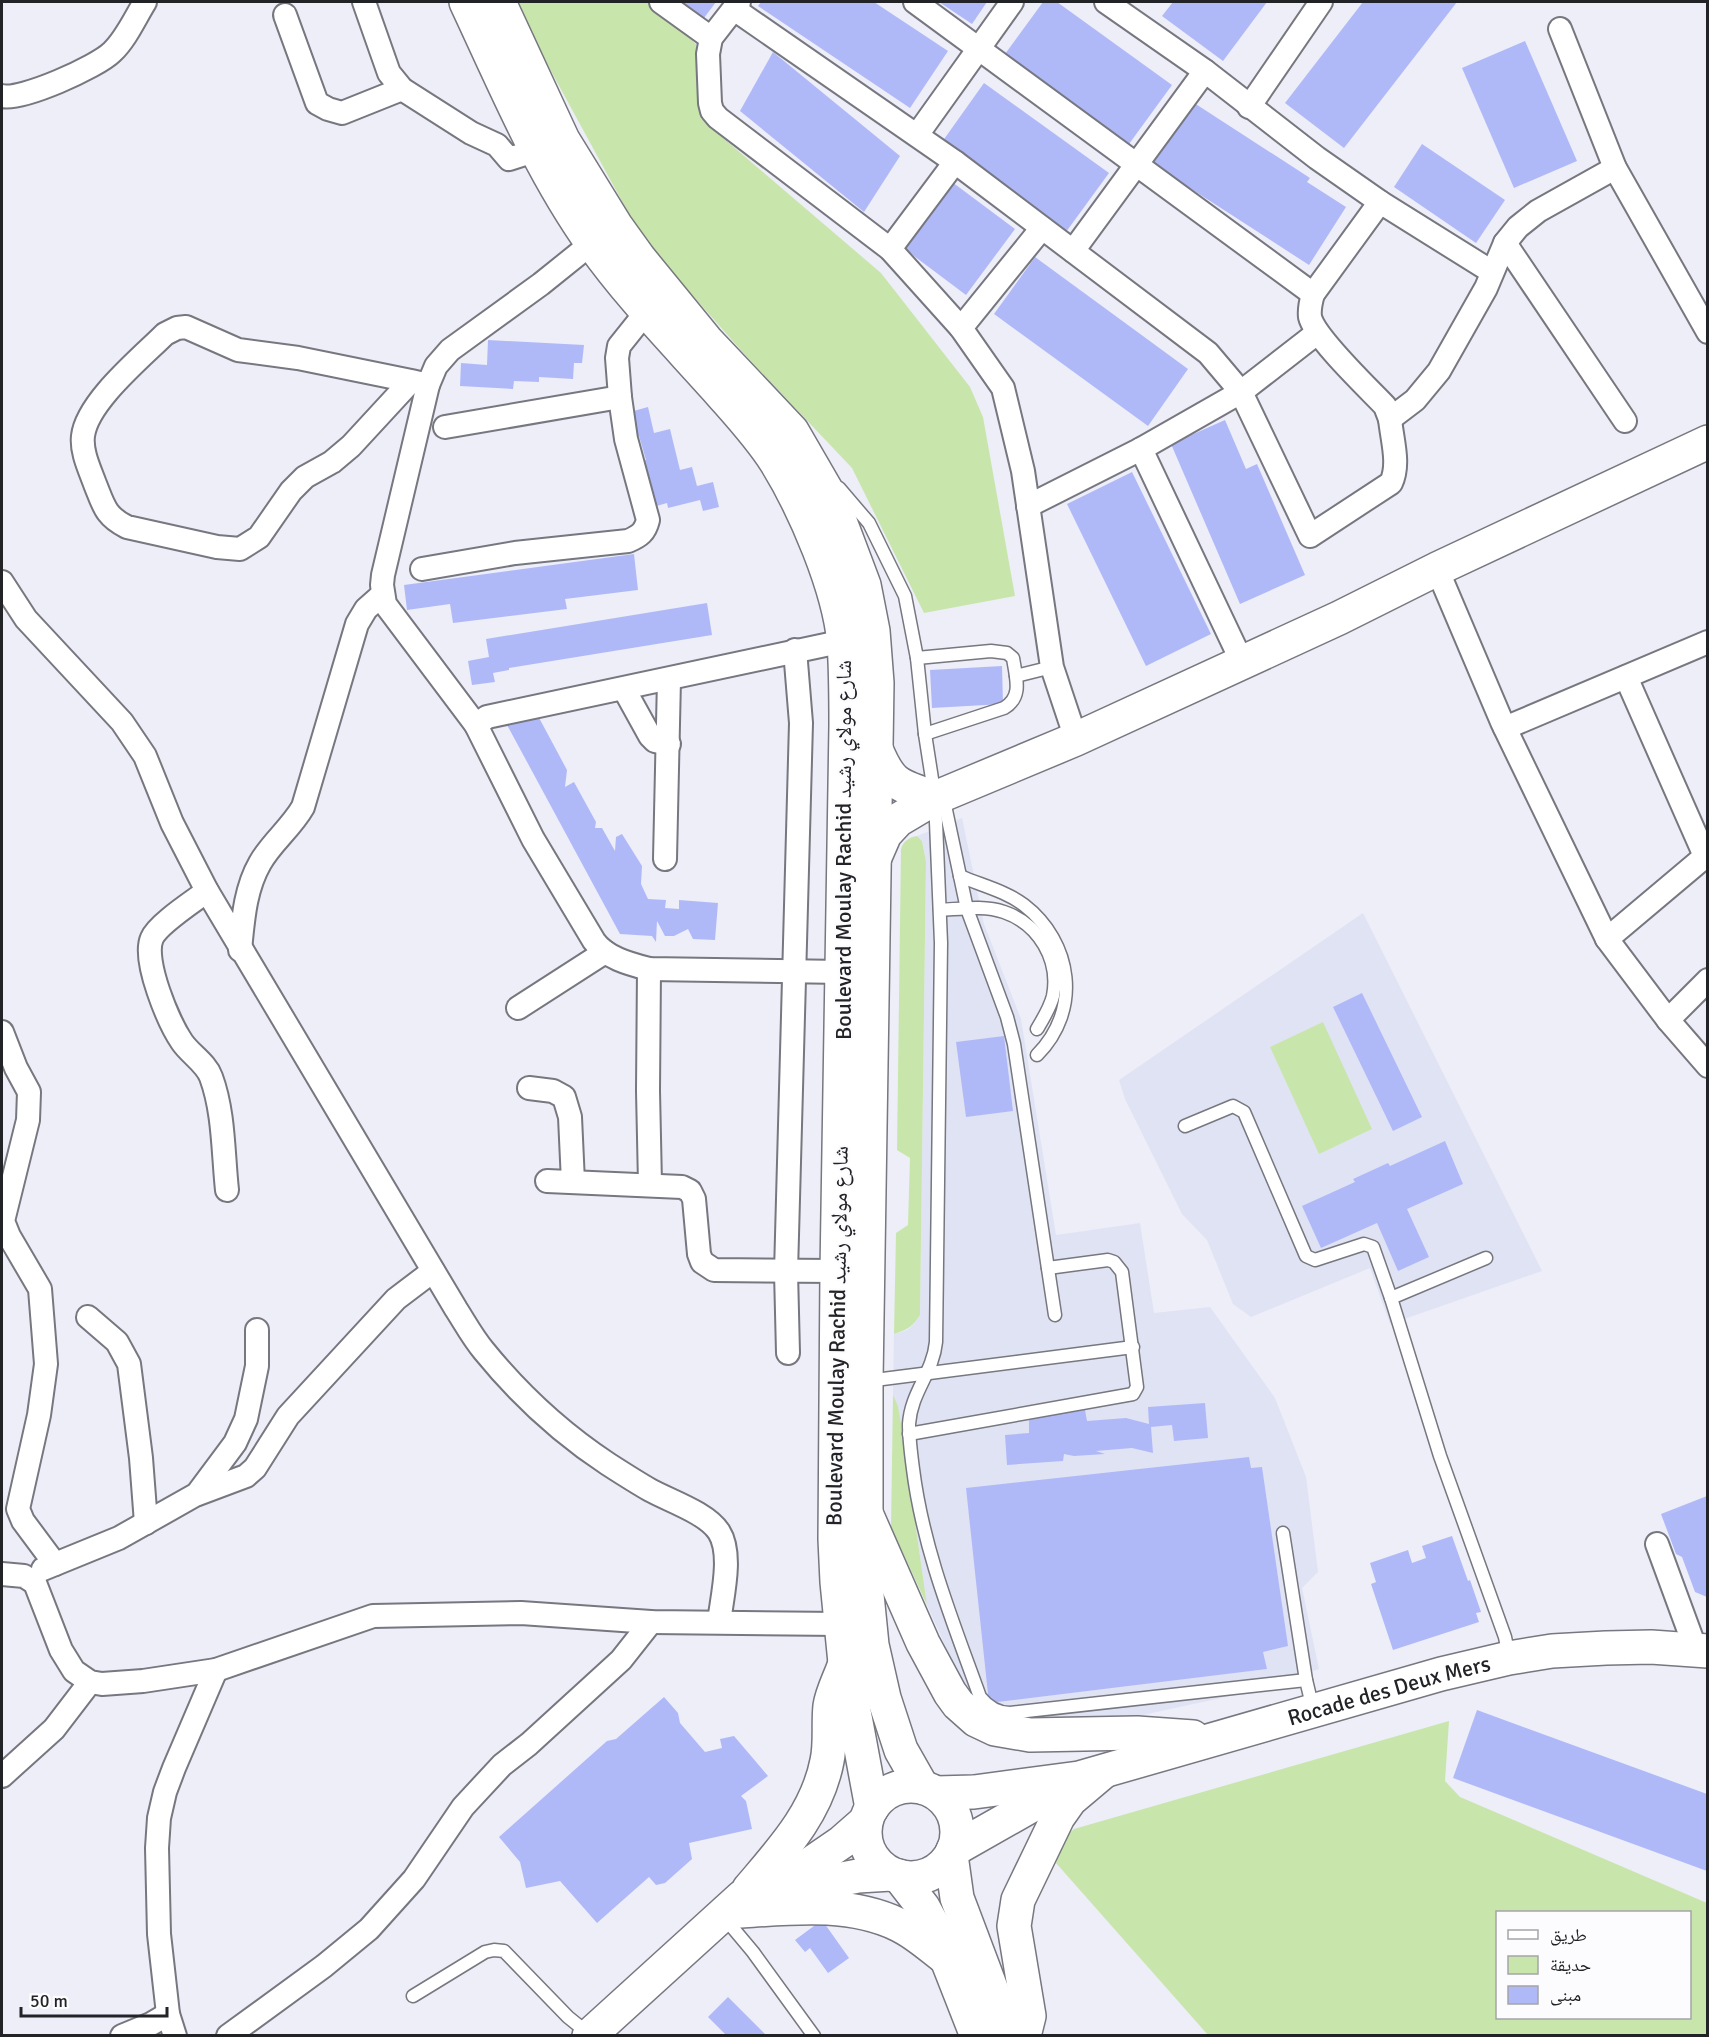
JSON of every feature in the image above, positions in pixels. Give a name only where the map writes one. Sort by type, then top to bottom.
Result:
[{"type":"main road","name":"Boulevard Moulay Rachid شارع مولاي رشيد","points":[[466,2],[537,150],[592,243],[647,311],[736,410],[775,460],[797,500],[820,552],[834,596],[844,641],[846,725],[837,1271],[836,1539],[841,1624],[869,1814]]},
{"type":"main road","name":"Boulevard Moulay Rachid شارع مولاي رشيد","points":[[499,2],[563,140],[616,226],[706,340],[792,431],[832,500],[864,585],[873,631],[877,683],[866,1381],[867,1593],[872,1645],[884,1698],[901,1750],[929,1790]]},
{"type":"main road","points":[[874,857],[885,834],[898,820],[939,797],[1076,739],[1339,618],[1437,568],[1707,442]]},
{"type":"main road","points":[[876,749],[885,771],[900,785],[939,797]]},
{"type":"main road","points":[[865,1511],[923,1643],[950,1693],[958,1704],[976,1720],[995,1729],[1030,1735],[1137,1733],[1216,1738]]},
{"type":"main road","name":"Rocade des Deux Mers","points":[[590,2035],[730,1907],[807,1866],[842,1842],[869,1814],[881,1796],[894,1789],[908,1786],[929,1790],[974,1792],[1092,1775],[1441,1674],[1509,1658],[1552,1651],[1606,1648],[1651,1647],[1702,1651]]},
{"type":"main road","points":[[730,1907],[797,1832],[813,1803],[827,1763],[831,1736],[830,1706],[846,1663]]},
{"type":"main road","points":[[1024,2036],[1029,2016],[1014,1926],[1018,1900],[1058,1817],[1092,1775]]},
{"type":"main road","name":"Rocade des Deux Mers","points":[[730,1907],[776,1892],[858,1876],[922,1876],[936,1870],[952,1852],[1092,1775]]},
{"type":"main road","points":[[929,1790],[946,1802],[954,1815],[957,1829],[952,1852],[957,1898],[1009,2036]]},
{"type":"main road","points":[[869,1814],[865,1837],[869,1852],[878,1865],[895,1875],[924,1907],[977,2036]]},
{"type":"main road","points":[[730,1907],[829,1908],[863,1913],[899,1925],[947,1959]]},
{"type":"street","points":[[2,96],[9,98],[37,90],[94,65],[117,47],[145,2]]},
{"type":"street","points":[[364,2],[388,73],[402,89],[471,133],[497,145],[509,159],[537,150]]},
{"type":"street","points":[[661,2],[711,38]]},
{"type":"street","points":[[915,2],[1313,294]]},
{"type":"street","points":[[918,135],[1012,2]]},
{"type":"street","points":[[1106,2],[1204,71],[1249,107],[1380,202],[1492,272]]},
{"type":"street","points":[[1249,107],[1321,2]]},
{"type":"street","points":[[1076,739],[1052,667],[1023,471],[1003,388],[961,328],[890,249],[718,118],[712,111],[708,54],[711,38],[736,5],[918,135],[1208,352],[1241,392],[1310,536],[1391,483],[1396,473],[1390,419],[1385,406],[1317,333],[1310,317],[1313,294],[1380,202]]},
{"type":"street","points":[[285,15],[317,103],[342,113],[402,89]]},
{"type":"street","points":[[1560,29],[1615,168],[1707,332]]},
{"type":"street","points":[[1073,251],[1204,71]]},
{"type":"street","points":[[890,249],[954,162]]},
{"type":"street","points":[[1390,419],[1415,400],[1439,371],[1505,243],[1518,227],[1538,211],[1615,168]]},
{"type":"street","points":[[961,328],[1042,228]]},
{"type":"street","points":[[419,383],[298,358],[238,350],[186,327],[177,328],[165,334],[90,413],[82,438],[87,464],[105,508],[113,520],[127,527],[217,547],[240,549],[259,537],[291,491],[305,477],[332,462],[351,446],[419,383],[450,350],[541,284],[592,243]]},
{"type":"street","points":[[1505,243],[1624,421]]},
{"type":"street","points":[[422,568],[514,553],[628,541],[639,537],[648,520],[626,439],[617,358],[620,346],[647,311]]},
{"type":"street","points":[[1028,506],[1141,449],[1241,392],[1317,333]]},
{"type":"street","points":[[419,383],[383,574],[385,604],[476,725],[533,839],[594,941],[605,952],[625,962],[649,969],[843,972]]},
{"type":"street","points":[[445,427],[620,397]]},
{"type":"street","points":[[1141,449],[1242,662]]},
{"type":"street","points":[[1437,568],[1505,728],[1607,939],[1668,1020],[1707,1066]]},
{"type":"street","points":[[2,582],[26,619],[122,722],[145,756],[172,824],[240,950],[294,1034],[433,1271],[483,1350],[540,1411],[570,1436],[650,1490],[714,1525],[721,1535],[725,1548],[726,1566],[719,1622]]},
{"type":"street","points":[[240,950],[247,895],[252,880],[261,861],[294,822],[303,807],[357,624],[366,609],[383,594]]},
{"type":"street","points":[[476,725],[488,717],[844,641]]},
{"type":"street","points":[[1505,728],[1707,642]]},
{"type":"street","points":[[788,1353],[786,1272],[801,723],[795,650]]},
{"type":"street","points":[[1607,939],[1706,855],[1626,677]]},
{"type":"street","points":[[665,859],[669,679]]},
{"type":"street","points":[[624,689],[650,736],[655,741],[669,744]]},
{"type":"street","points":[[207,891],[160,927],[152,937],[149,949],[151,965],[180,1040],[210,1075],[219,1110],[227,1190]]},
{"type":"street","points":[[518,1008],[605,952]]},
{"type":"street","points":[[649,969],[650,1184]]},
{"type":"street","points":[[1668,1020],[1707,980]]},
{"type":"street","points":[[2,1032],[16,1068],[29,1092],[28,1120],[3,1221],[9,1236],[40,1289],[46,1364],[39,1415],[18,1509],[23,1521],[55,1564]]},
{"type":"street","points":[[529,1088],[553,1091],[564,1097],[570,1117],[573,1182]]},
{"type":"street","points":[[547,1181],[682,1187],[693,1194],[699,1254],[702,1262],[708,1267],[723,1272],[837,1271]]},
{"type":"street","points":[[2,1574],[24,1576],[55,1564],[119,1538],[197,1494],[246,1476],[255,1468],[288,1416],[396,1299],[433,1271]]},
{"type":"street","points":[[88,1317],[117,1342],[129,1364],[141,1458],[146,1523]]},
{"type":"street","points":[[197,1494],[235,1443],[246,1419],[257,1366],[257,1330]]},
{"type":"street","points":[[1657,1544],[1702,1651]]},
{"type":"street","points":[[24,1576],[35,1583],[65,1657],[74,1671],[90,1682],[102,1684],[142,1681],[216,1670],[373,1616],[521,1613],[651,1622],[841,1624]]},
{"type":"street","points":[[228,2036],[324,1966],[369,1929],[414,1880],[463,1807],[502,1765],[529,1744],[621,1660],[651,1622]]},
{"type":"street","points":[[175,2036],[168,2014],[159,1934],[157,1848],[159,1818],[171,1776],[216,1670]]},
{"type":"street","points":[[2,1776],[54,1729],[90,1682]]},
{"type":"street","points":[[122,2036],[168,2014]]},
{"type":"lane","points":[[792,431],[868,523],[905,596],[917,658],[925,734],[939,797],[967,909],[1011,1030],[1055,1315]]},
{"type":"lane","points":[[917,658],[991,651],[1007,652],[1013,658],[1016,676],[1016,697],[1012,703],[1004,708],[925,734]]},
{"type":"lane","points":[[1016,676],[1052,667]]},
{"type":"lane","points":[[939,797],[940,910],[935,1353],[912,1404],[909,1434],[916,1489],[932,1560],[980,1697],[988,1706],[1004,1713],[1010,1713],[1306,1680]]},
{"type":"lane","points":[[960,876],[1021,903],[1039,917],[1052,935],[1062,956],[1066,978],[1065,1001],[1059,1023],[1049,1043],[1037,1055]]},
{"type":"lane","points":[[940,910],[985,908],[1003,911],[1020,918],[1034,930],[1052,961],[1054,979],[1053,997],[1047,1014],[1037,1029]]},
{"type":"lane","points":[[1185,1125],[1233,1106],[1239,1108],[1244,1112],[1306,1256],[1315,1260],[1364,1244],[1372,1247],[1391,1298],[1440,1456],[1505,1637],[1509,1658]]},
{"type":"lane","points":[[1391,1298],[1486,1258]]},
{"type":"lane","points":[[909,1434],[1133,1394],[1137,1387],[1133,1347],[1122,1272],[1119,1267],[1108,1260],[1048,1268]]},
{"type":"lane","points":[[866,1381],[1133,1347]]},
{"type":"lane","points":[[1283,1533],[1313,1711]]},
{"type":"lane","points":[[730,1907],[753,1952],[814,2036]]},
{"type":"lane","points":[[413,1996],[485,1952],[504,1951],[567,2017],[590,2035]]},
{"type":"shaded area","points":[[962,818],[984,924],[1021,1019],[1056,1235],[1140,1223],[1154,1313],[1210,1307],[1275,1398],[1306,1477],[1318,1572],[1302,1588],[1319,1669],[1249,1692],[1110,1722],[1011,1725],[971,1703],[927,1605],[901,1424],[893,1395],[894,1334],[907,1330],[920,1315],[926,861],[922,841],[917,836]]},
{"type":"shaded area","points":[[1363,913],[1542,1271],[1390,1324],[1370,1268],[1251,1317],[1233,1304],[1207,1240],[1182,1214],[1125,1099],[1119,1080]]},
{"type":"green space","points":[[519,2],[651,2],[696,44],[701,119],[881,273],[970,387],[983,417],[1015,596],[924,613],[852,468],[746,356],[642,238],[539,49]]},
{"type":"green space","points":[[917,836],[922,841],[926,861],[920,1315],[909,1327],[894,1334],[896,1233],[908,1225],[910,1158],[897,1150],[901,849],[907,840]]},
{"type":"green space","points":[[1323,1022],[1372,1129],[1319,1154],[1270,1047]]},
{"type":"green space","points":[[893,1395],[898,1406],[901,1424],[927,1605],[891,1527]]},
{"type":"green space","points":[[1449,1721],[1445,1781],[1460,1797],[1707,1903],[1707,2035],[1208,2035],[1056,1863],[1067,1835],[1074,1829]]},
{"type":"building","points":[[671,2],[716,2],[701,22]]},
{"type":"building","points":[[761,2],[874,2],[948,51],[910,108],[758,6]]},
{"type":"building","points":[[939,2],[987,2],[972,24]]},
{"type":"building","points":[[1043,2],[1057,2],[1172,85],[1129,144],[1005,54]]},
{"type":"building","points":[[1173,2],[1267,2],[1223,61],[1162,16]]},
{"type":"building","points":[[1363,2],[1457,2],[1344,148],[1285,103]]},
{"type":"building","points":[[1525,41],[1577,161],[1514,188],[1462,68]]},
{"type":"building","points":[[773,52],[900,156],[864,212],[740,111]]},
{"type":"building","points":[[984,83],[1109,173],[1066,232],[942,142]]},
{"type":"building","points":[[1188,99],[1310,178],[1307,182],[1346,207],[1309,265],[1148,161]]},
{"type":"building","points":[[1422,144],[1505,200],[1476,243],[1394,187]]},
{"type":"building","points":[[952,182],[1015,229],[966,295],[902,247]]},
{"type":"building","points":[[1035,257],[1188,369],[1148,426],[994,314]]},
{"type":"building","points":[[488,340],[584,345],[582,363],[574,363],[573,379],[539,377],[539,382],[514,381],[513,389],[460,386],[461,363],[487,365]]},
{"type":"building","points":[[648,407],[654,433],[670,429],[680,470],[692,467],[697,486],[713,482],[719,507],[703,511],[700,500],[668,508],[667,503],[653,507],[641,461],[646,460],[639,436],[636,437],[630,412]]},
{"type":"building","points":[[1225,420],[1246,469],[1257,464],[1305,575],[1240,604],[1171,444]]},
{"type":"building","points":[[1132,472],[1211,634],[1146,666],[1067,504]]},
{"type":"building","points":[[634,554],[638,590],[565,599],[567,609],[453,623],[450,604],[407,610],[404,585]]},
{"type":"building","points":[[707,603],[712,635],[509,668],[509,670],[493,673],[495,682],[472,685],[468,661],[489,657],[486,639]]},
{"type":"building","points":[[1002,666],[1003,704],[932,708],[930,670]]},
{"type":"building","points":[[537,714],[567,770],[565,787],[574,782],[596,822],[595,828],[602,828],[615,851],[616,837],[622,834],[642,866],[641,884],[648,899],[666,900],[665,908],[679,909],[679,900],[718,903],[715,940],[693,939],[688,929],[674,936],[665,936],[657,921],[656,942],[652,936],[620,934],[506,723],[513,719],[526,720]]},
{"type":"building","points":[[1362,993],[1422,1117],[1393,1131],[1333,1007]]},
{"type":"building","points":[[1004,1036],[1013,1111],[966,1117],[956,1042]]},
{"type":"building","points":[[1445,1141],[1463,1184],[1407,1209],[1429,1257],[1398,1271],[1377,1223],[1321,1248],[1302,1206],[1355,1182],[1353,1179],[1388,1163],[1390,1166]]},
{"type":"building","points":[[1205,1403],[1208,1438],[1174,1441],[1172,1425],[1151,1427],[1153,1453],[1132,1448],[1096,1451],[1105,1454],[1074,1456],[1064,1454],[1063,1461],[1007,1465],[1005,1435],[1029,1433],[1029,1414],[1085,1410],[1087,1421],[1126,1418],[1149,1424],[1148,1407]]},
{"type":"building","points":[[1249,1457],[1251,1468],[1262,1467],[1288,1646],[1263,1652],[1267,1669],[989,1703],[966,1488]]},
{"type":"building","points":[[1707,1496],[1707,1597],[1695,1592],[1682,1557],[1676,1554],[1661,1514]]},
{"type":"building","points":[[1452,1536],[1481,1612],[1476,1613],[1479,1622],[1393,1650],[1371,1584],[1376,1582],[1370,1563],[1408,1550],[1412,1563],[1426,1558],[1422,1546]]},
{"type":"building","points":[[664,1697],[678,1713],[680,1723],[705,1752],[722,1748],[720,1739],[734,1736],[768,1776],[741,1796],[746,1801],[752,1829],[689,1843],[692,1859],[665,1883],[656,1885],[649,1877],[597,1923],[560,1881],[526,1888],[520,1862],[499,1837],[607,1741],[616,1739]]},
{"type":"building","points":[[1477,1710],[1707,1794],[1707,1871],[1453,1778]]},
{"type":"building","points":[[822,1920],[849,1958],[828,1973],[810,1948],[805,1952],[795,1940]]},
{"type":"building","points":[[728,1997],[767,2036],[727,2036],[708,2017]]}]
